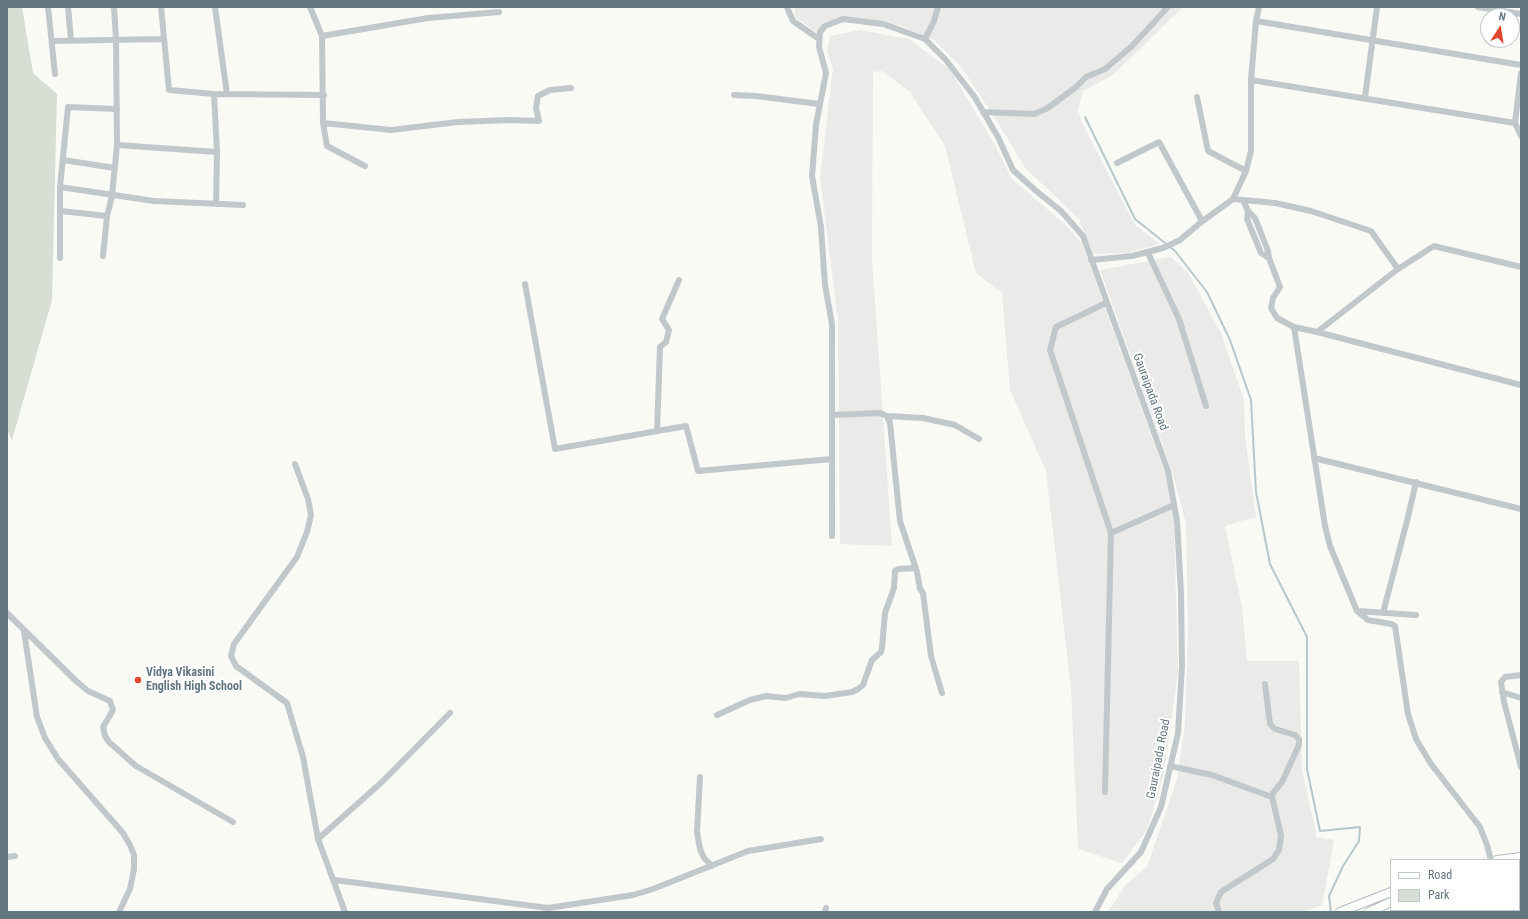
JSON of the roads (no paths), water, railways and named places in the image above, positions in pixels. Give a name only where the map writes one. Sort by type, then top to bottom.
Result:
[{"type":"main road","points":[[1506,859],[1521,857]]},
{"type":"main road","points":[[1340,912],[1390,892]]},
{"type":"main road","points":[[1369,912],[1390,902]]},
{"type":"street","points":[[48,7],[53,41],[55,74]]},
{"type":"street","points":[[68,7],[71,40]]},
{"type":"street","points":[[103,256],[106,216],[112,196],[117,145],[116,39],[114,7]]},
{"type":"street","points":[[161,7],[169,90],[214,94],[324,95]]},
{"type":"street","points":[[215,7],[227,94]]},
{"type":"street","points":[[310,7],[322,36],[324,123],[327,146],[365,166]]},
{"type":"street","points":[[787,7],[793,21],[819,39],[819,47],[826,73],[816,124],[812,176],[821,227],[825,285],[832,324],[832,536]]},
{"type":"street","points":[[925,39],[934,21],[938,7]]},
{"type":"street","points":[[983,112],[1034,114],[1046,109],[1086,77],[1105,68],[1132,46],[1167,8],[1165,7]]},
{"type":"street","points":[[1091,260],[1148,253],[1163,248],[1180,240],[1233,199],[1246,171],[1251,151],[1251,80],[1256,22],[1259,7]]},
{"type":"street","points":[[1365,98],[1377,7]]},
{"type":"street","points":[[1478,7],[1521,14]]},
{"type":"street","points":[[322,36],[428,18],[499,12]]},
{"type":"street","name":"Gauraipada Road","points":[[819,39],[820,32],[825,26],[843,19],[883,24],[925,39],[950,66],[974,96],[998,137],[1013,170],[1035,190],[1062,211],[1083,236],[1168,471],[1177,521],[1181,593],[1182,666],[1178,733],[1161,807],[1141,852],[1107,889],[1095,912]]},
{"type":"street","points":[[1256,22],[1521,65]]},
{"type":"street","points":[[53,41],[164,38]]},
{"type":"street","points":[[1521,73],[1515,123],[1521,136]]},
{"type":"street","points":[[1251,80],[1515,123]]},
{"type":"street","points":[[324,123],[391,130],[458,122],[509,120],[539,121],[536,108],[538,96],[550,90],[571,88]]},
{"type":"street","points":[[214,94],[216,204]]},
{"type":"street","points":[[734,95],[756,96],[820,104]]},
{"type":"street","points":[[1197,97],[1208,151],[1246,171]]},
{"type":"street","points":[[60,258],[60,187],[68,108],[117,109]]},
{"type":"street","points":[[1117,163],[1159,142],[1202,222]]},
{"type":"street","points":[[117,145],[216,152]]},
{"type":"street","points":[[63,160],[115,168]]},
{"type":"street","points":[[60,187],[112,196],[154,201],[243,205]]},
{"type":"street","points":[[1233,199],[1275,203],[1311,211],[1371,231],[1398,269]]},
{"type":"street","points":[[1243,200],[1248,211],[1247,219],[1261,253],[1269,258],[1280,287],[1272,298],[1271,308],[1277,318],[1294,327],[1521,385]]},
{"type":"street","points":[[61,211],[106,216]]},
{"type":"street","points":[[1318,332],[1398,269],[1434,246],[1521,267]]},
{"type":"street","points":[[1148,253],[1179,319],[1206,406]]},
{"type":"street","points":[[657,431],[660,347],[666,342],[669,330],[662,319],[679,280]]},
{"type":"street","points":[[525,284],[555,449],[686,426],[698,470],[832,459]]},
{"type":"street","points":[[1105,792],[1111,533],[1050,350],[1056,327],[1106,303]]},
{"type":"street","points":[[1294,327],[1327,536],[1357,611],[1368,620],[1395,626],[1408,714],[1416,739],[1431,764],[1480,827],[1486,840],[1491,859]]},
{"type":"street","points":[[832,415],[880,413],[887,416],[923,418],[954,425],[979,439]]},
{"type":"street","points":[[887,416],[890,423],[900,522],[915,568],[920,589],[923,593],[931,656],[942,693]]},
{"type":"street","points":[[1314,458],[1521,509]]},
{"type":"street","points":[[295,464],[308,499],[311,515],[307,532],[297,557],[234,644],[231,656],[236,666],[287,702],[303,757],[318,839],[335,880],[345,912]]},
{"type":"street","points":[[1383,613],[1416,482]]},
{"type":"street","points":[[1111,533],[1174,505]]},
{"type":"street","points":[[717,715],[750,700],[766,696],[786,698],[799,694],[825,696],[852,692],[858,689],[863,685],[872,660],[881,652],[885,613],[894,588],[895,571],[899,569],[915,568]]},
{"type":"street","points":[[1357,611],[1416,615]]},
{"type":"street","points":[[7,613],[88,691],[110,700],[113,710],[103,727],[105,736],[109,742],[136,766],[233,822]]},
{"type":"street","points":[[24,631],[37,717],[46,738],[58,759],[123,833],[134,855],[134,869],[130,889],[119,912]]},
{"type":"street","points":[[1521,675],[1508,676],[1502,679],[1502,692],[1521,767]]},
{"type":"street","points":[[1219,912],[1216,903],[1221,892],[1273,859],[1279,850],[1282,835],[1272,797],[1273,792],[1282,782],[1299,745],[1299,739],[1295,735],[1275,729],[1270,724],[1265,684]]},
{"type":"street","points":[[1502,692],[1521,698]]},
{"type":"street","points":[[318,839],[383,781],[450,713]]},
{"type":"street","points":[[1170,766],[1212,774],[1272,797]]},
{"type":"street","points":[[700,777],[697,832],[700,848],[704,858],[712,866]]},
{"type":"street","points":[[335,880],[548,910],[633,895],[748,851],[821,839]]},
{"type":"street","points":[[7,857],[15,856]]},
{"type":"waterway","points":[[1085,117],[1135,219],[1175,251],[1207,292],[1230,340],[1251,400],[1256,492],[1270,564],[1307,637],[1307,769],[1320,831],[1360,827],[1359,841],[1343,866],[1329,896],[1331,912]]},
{"type":"place","name":"Vidya Vikasini English High School","points":[[138,680]]}]
